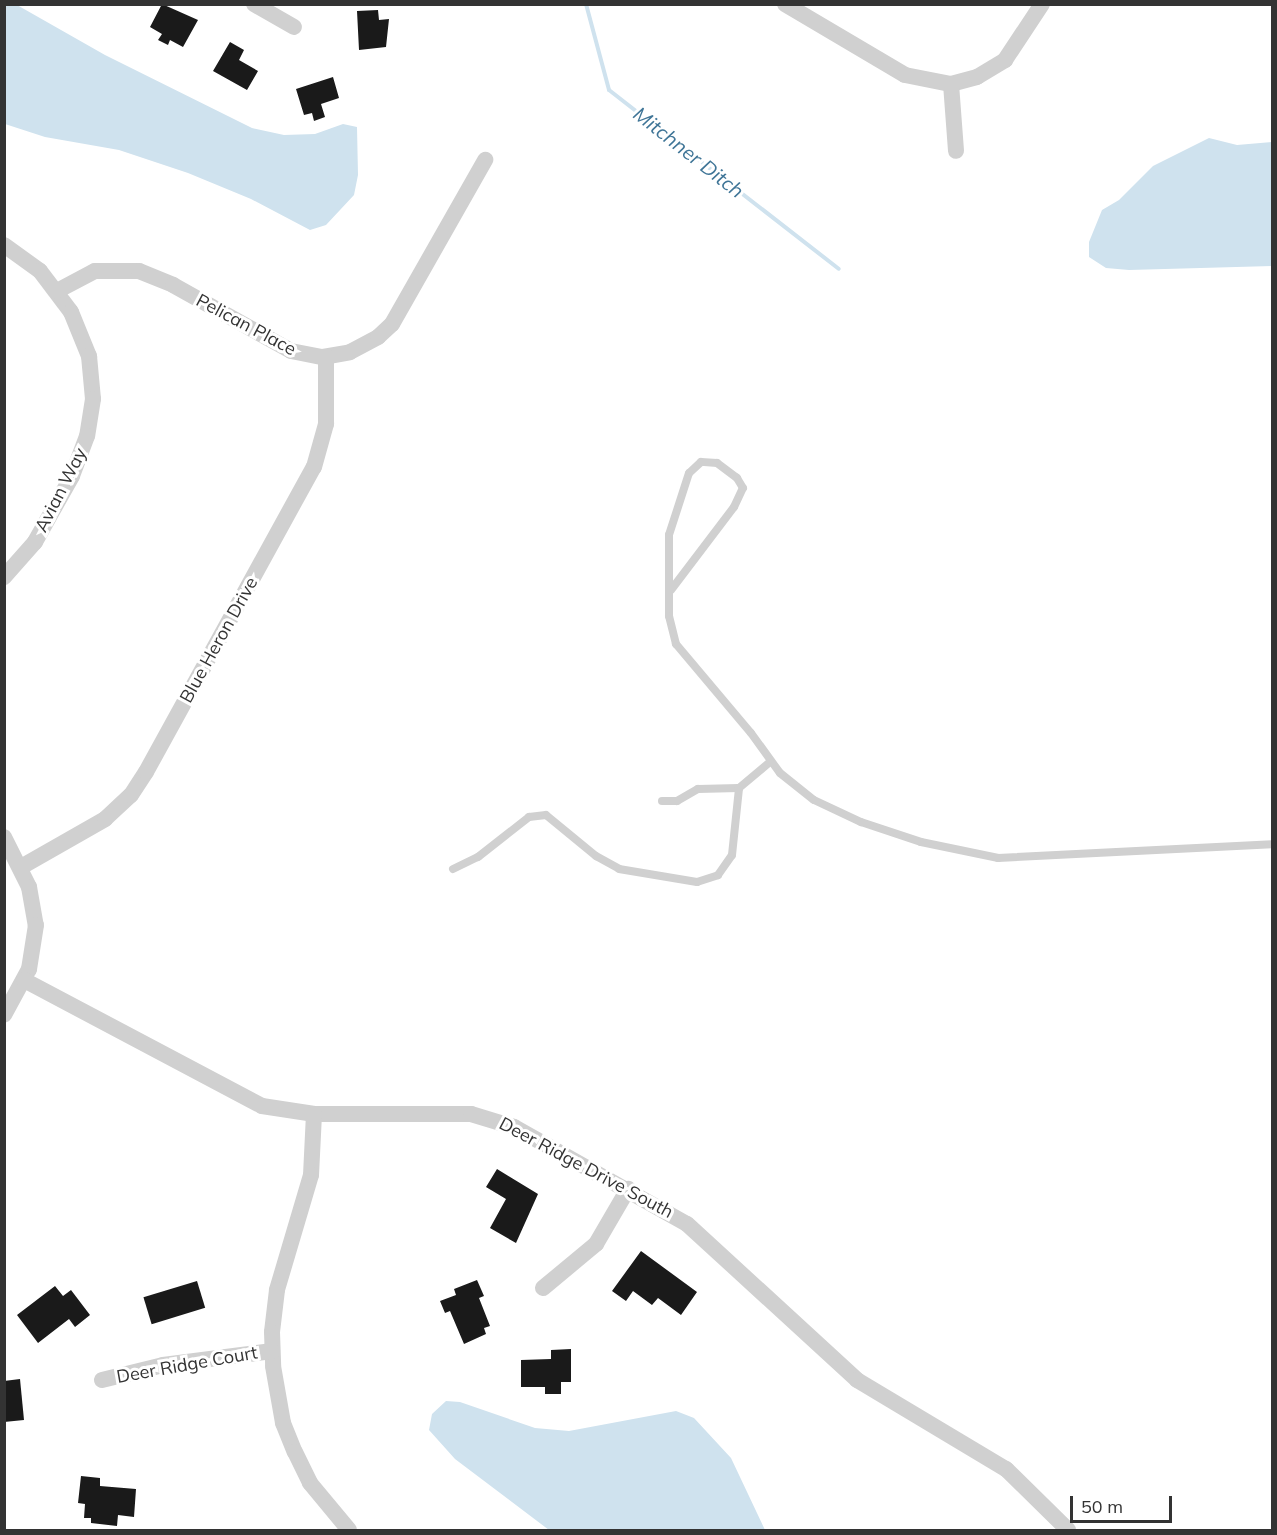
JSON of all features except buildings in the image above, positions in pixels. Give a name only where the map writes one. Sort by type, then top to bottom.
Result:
[{"type":"street","points":[[254,4],[294,27]]},
{"type":"street","points":[[785,4],[905,75],[951,84],[977,77],[1005,60],[1042,4]]},
{"type":"street","points":[[951,84],[956,151]]},
{"type":"street","name":"Pelican Place","points":[[57,291],[95,271],[139,271],[173,285],[281,347],[326,357],[358,349],[378,337],[392,324],[485,160]]},
{"type":"street","name":"Avian Way","points":[[4,245],[40,271],[57,291],[76,322],[89,356],[93,399],[89,426],[78,462],[41,532],[4,577]]},
{"type":"street","name":"Blue Heron Drive","points":[[21,867],[105,819],[131,795],[146,772],[314,467],[326,424],[326,357]]},
{"type":"street","points":[[4,837],[21,867],[34,902],[36,925],[34,950],[24,980],[4,1016]]},
{"type":"street","name":"Deer Ridge Drive South","points":[[24,980],[248,1101],[276,1110],[314,1114],[455,1113],[486,1117],[514,1127],[628,1189],[699,1233],[868,1388],[1006,1469],[1068,1530]]},
{"type":"street","points":[[314,1114],[311,1175],[277,1290],[272,1351],[276,1389],[291,1442],[310,1483],[349,1530]]},
{"type":"street","points":[[543,1288],[596,1244],[628,1189]]},
{"type":"street","name":"Deer Ridge Court","points":[[102,1380],[163,1365],[272,1351]]},
{"type":"lane","points":[[671,590],[735,507],[743,489],[737,478],[717,464],[701,462],[689,473],[669,535],[671,590],[669,616],[676,644],[751,733],[770,762],[794,786],[838,812],[877,828],[962,852],[998,858],[1061,857],[1272,844]]},
{"type":"lane","points":[[662,801],[676,801],[698,789],[739,788],[770,762]]},
{"type":"lane","points":[[453,869],[478,857],[530,817],[546,815],[596,856],[619,869],[697,882],[718,874],[732,855],[739,788]]},
{"type":"water","points":[[5,4],[17,5],[105,55],[252,128],[284,135],[315,134],[343,124],[357,127],[358,175],[354,195],[326,225],[310,230],[251,199],[188,173],[119,150],[45,137],[5,124]]},
{"type":"water","points":[[1209,138],[1237,145],[1272,142],[1272,266],[1129,270],[1106,268],[1089,257],[1089,242],[1102,210],[1119,200],[1153,166]]},
{"type":"water","points":[[446,1401],[460,1402],[535,1428],[569,1431],[676,1411],[694,1418],[731,1458],[765,1530],[549,1530],[455,1459],[429,1430],[432,1414]]},
{"type":"waterway","name":"Mitchner Ditch","points":[[586,4],[609,90],[839,269]]}]
